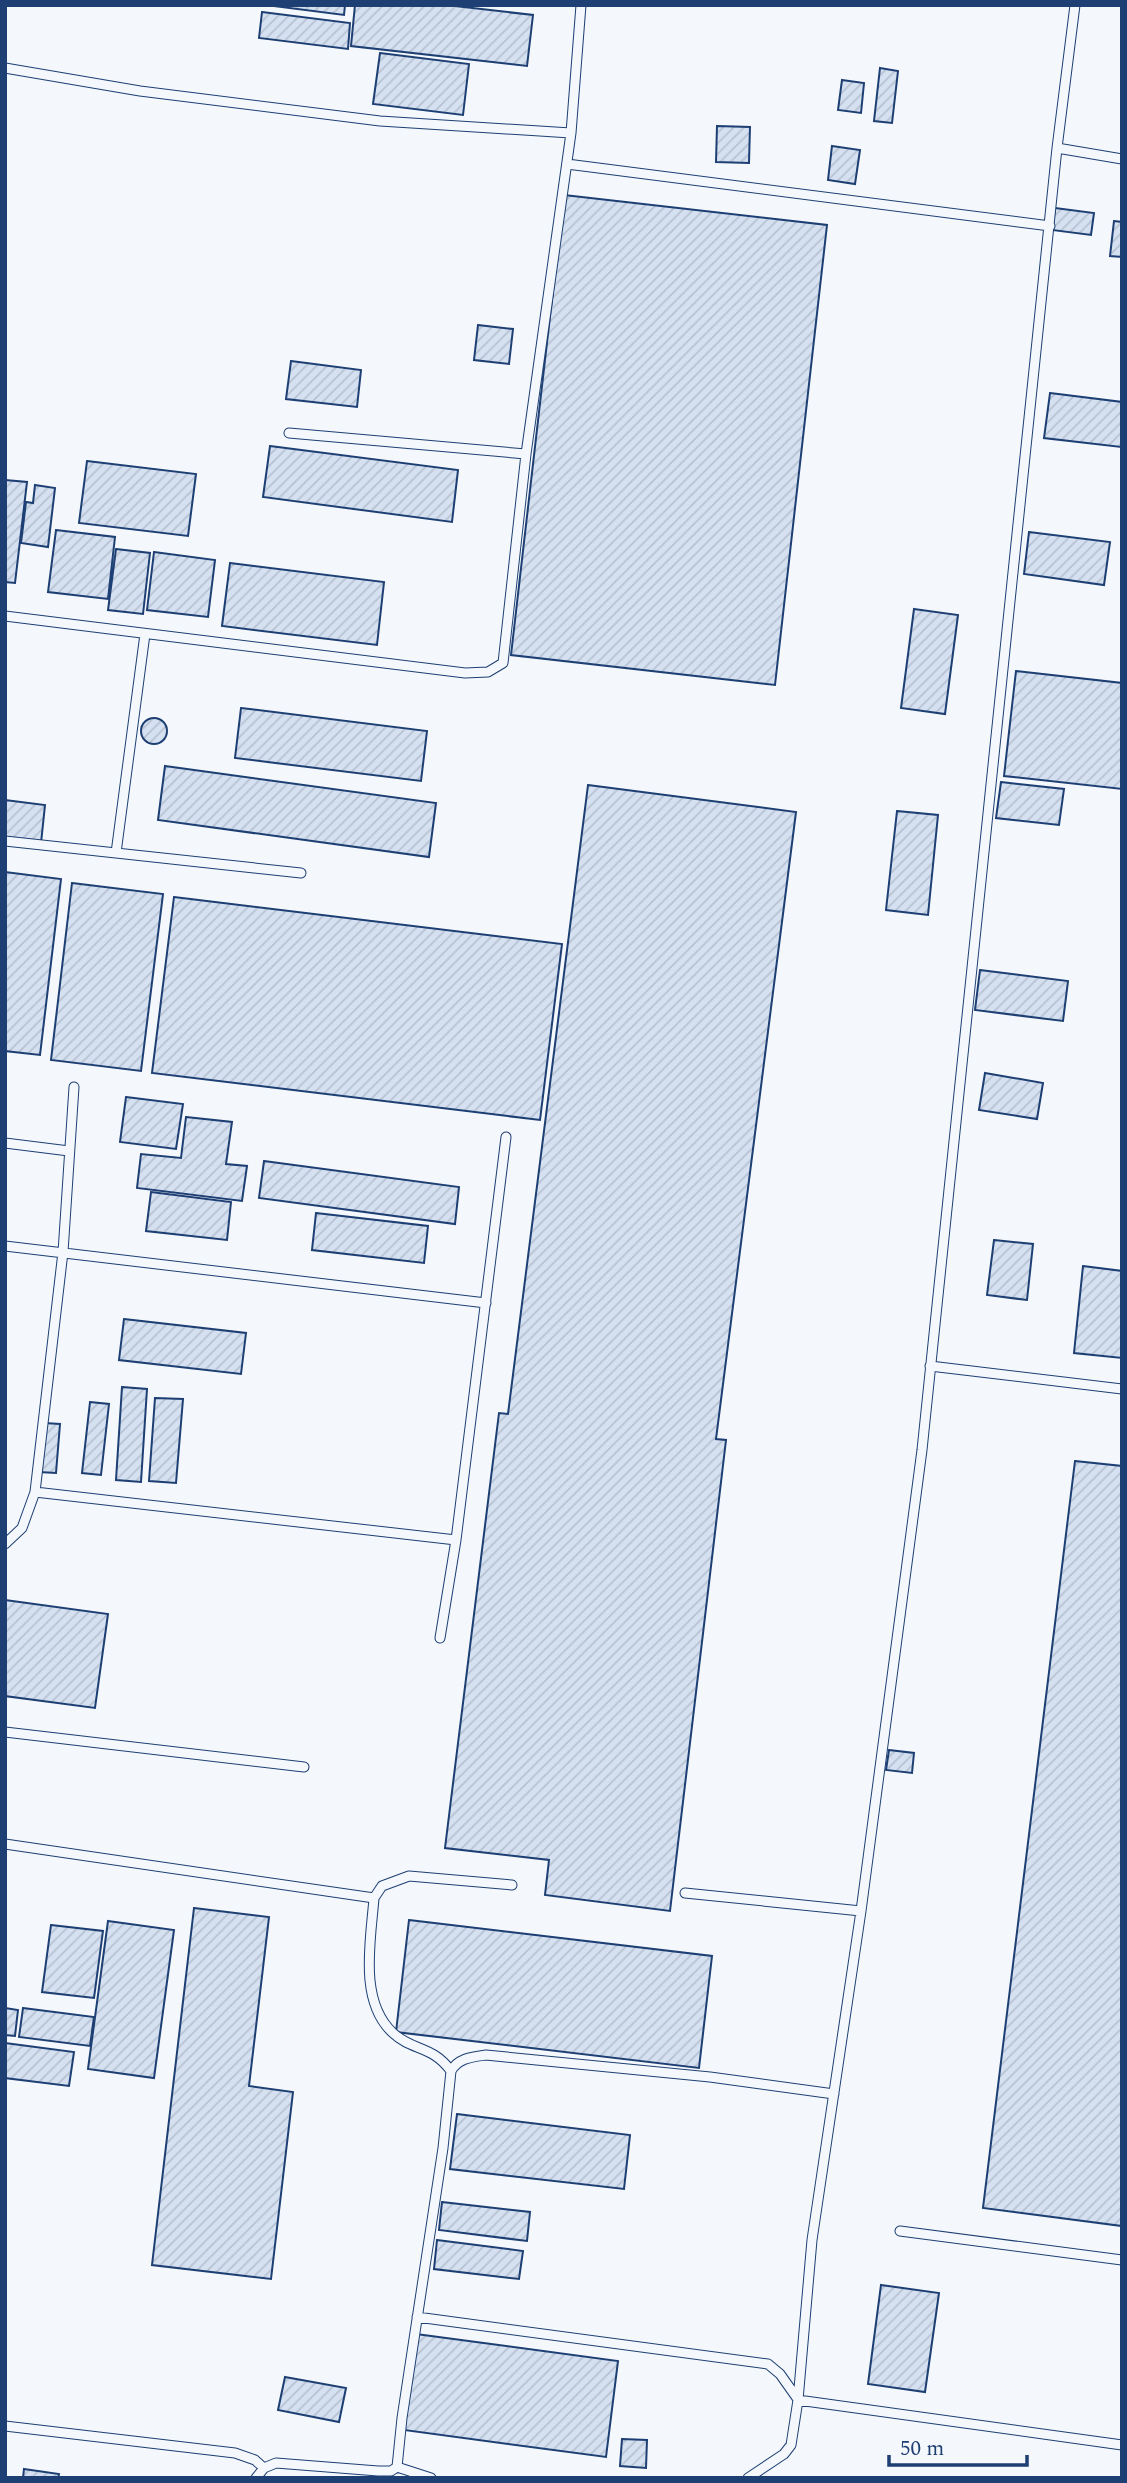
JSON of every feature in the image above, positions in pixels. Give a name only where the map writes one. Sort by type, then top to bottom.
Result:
[{"type":"lane","points":[[5,616],[465,673],[488,672],[503,663],[526,454],[571,133],[581,5]]},
{"type":"lane","points":[[748,2478],[784,2454],[791,2445],[798,2400],[812,2240],[861,1911],[922,1451],[1057,148],[1075,5]]},
{"type":"lane","points":[[5,68],[140,91],[380,121],[571,133]]},
{"type":"lane","points":[[1057,148],[1122,159]]},
{"type":"lane","points":[[567,164],[1050,226]]},
{"type":"lane","points":[[289,433],[526,454]]},
{"type":"lane","points":[[116,853],[145,634]]},
{"type":"lane","points":[[5,841],[301,873]]},
{"type":"lane","points":[[5,1544],[22,1528],[35,1492],[63,1252],[74,1087]]},
{"type":"lane","points":[[440,1639],[456,1540],[506,1137]]},
{"type":"lane","points":[[5,1143],[69,1151]]},
{"type":"lane","points":[[5,1246],[486,1303]]},
{"type":"lane","points":[[930,1366],[1122,1389]]},
{"type":"lane","points":[[35,1492],[456,1540]]},
{"type":"lane","points":[[5,1732],[304,1767]]},
{"type":"lane","points":[[5,1844],[374,1898]]},
{"type":"lane","points":[[451,2071],[444,2061],[433,2053],[393,2034],[379,2013],[371,1986],[370,1950],[374,1898],[382,1886],[409,1876],[512,1885]]},
{"type":"lane","points":[[685,1893],[861,1911]]},
{"type":"lane","points":[[397,2467],[443,2148],[451,2071],[455,2064],[461,2060],[486,2055],[710,2077],[834,2094]]},
{"type":"lane","points":[[900,2231],[1122,2260]]},
{"type":"lane","points":[[417,2317],[768,2364],[780,2374],[798,2400],[1122,2445]]},
{"type":"lane","points":[[5,2426],[235,2453],[255,2460],[264,2468]]},
{"type":"lane","points":[[256,2478],[264,2468],[276,2463],[378,2471],[391,2471],[397,2467]]},
{"type":"lane","points":[[767,2478],[768,2464]]},
{"type":"lane","points":[[397,2467],[431,2478]]},
{"type":"building","points":[[266,5],[345,5],[344,15]]},
{"type":"building","points":[[355,5],[446,5],[533,15],[527,66],[351,46]]},
{"type":"building","points":[[262,12],[350,23],[348,49],[259,38]]},
{"type":"building","points":[[380,53],[469,64],[463,115],[373,104]]},
{"type":"building","points":[[880,68],[898,71],[892,123],[874,121]]},
{"type":"building","points":[[842,80],[864,83],[861,113],[838,110]]},
{"type":"building","points":[[717,126],[750,127],[749,163],[716,162]]},
{"type":"building","points":[[832,146],[860,150],[855,184],[828,180]]},
{"type":"building","points":[[564,195],[827,225],[775,685],[511,655]]},
{"type":"building","points":[[1055,208],[1094,213],[1091,235],[1052,230]]},
{"type":"building","points":[[1114,221],[1122,222],[1122,257],[1110,256]]},
{"type":"building","points":[[478,325],[513,329],[509,364],[474,360]]},
{"type":"building","points":[[291,361],[361,370],[357,407],[286,399]]},
{"type":"building","points":[[1050,393],[1122,402],[1121,447],[1044,438]]},
{"type":"building","points":[[270,446],[458,470],[452,522],[263,497]]},
{"type":"building","points":[[87,461],[196,474],[188,536],[79,523]]},
{"type":"building","points":[[5,480],[27,482],[15,583],[5,582]]},
{"type":"building","points":[[35,485],[55,488],[48,547],[21,543],[26,502],[33,503]]},
{"type":"building","points":[[56,530],[115,537],[108,599],[48,592]]},
{"type":"building","points":[[1029,532],[1110,542],[1104,585],[1024,574]]},
{"type":"building","points":[[116,549],[150,553],[143,614],[108,610]]},
{"type":"building","points":[[154,552],[215,560],[208,617],[147,610]]},
{"type":"building","points":[[230,563],[384,582],[377,645],[222,626]]},
{"type":"building","points":[[914,609],[958,615],[945,714],[901,708]]},
{"type":"building","points":[[1016,671],[1122,683],[1122,789],[1004,776]]},
{"type":"building","points":[[241,708],[427,731],[421,781],[235,758]]},
{"type":"building","points":[[154,718],[163,722],[167,731],[163,740],[154,744],[145,740],[141,731],[145,722]]},
{"type":"building","points":[[165,766],[436,803],[429,857],[158,820]]},
{"type":"building","points":[[1001,782],[1064,789],[1059,825],[996,818]]},
{"type":"building","points":[[588,785],[796,812],[716,1439],[726,1440],[670,1911],[545,1895],[549,1860],[445,1848],[499,1413],[508,1414]]},
{"type":"building","points":[[5,800],[45,805],[41,843],[5,838]]},
{"type":"building","points":[[897,811],[938,815],[928,915],[886,910]]},
{"type":"building","points":[[5,872],[61,879],[40,1055],[5,1051]]},
{"type":"building","points":[[72,883],[163,894],[141,1071],[51,1060]]},
{"type":"building","points":[[174,897],[562,944],[540,1120],[152,1073]]},
{"type":"building","points":[[980,970],[1068,981],[1063,1021],[975,1010]]},
{"type":"building","points":[[985,1073],[1043,1083],[1037,1119],[979,1110]]},
{"type":"building","points":[[126,1097],[183,1104],[176,1149],[120,1142]]},
{"type":"building","points":[[186,1117],[232,1122],[226,1164],[247,1166],[242,1201],[137,1188],[141,1154],[181,1158]]},
{"type":"building","points":[[264,1161],[459,1187],[455,1224],[259,1198]]},
{"type":"building","points":[[151,1192],[231,1202],[227,1240],[146,1231]]},
{"type":"building","points":[[316,1213],[428,1226],[424,1263],[312,1250]]},
{"type":"building","points":[[994,1240],[1033,1244],[1027,1300],[987,1295]]},
{"type":"building","points":[[1083,1266],[1122,1271],[1122,1358],[1074,1353]]},
{"type":"building","points":[[124,1319],[246,1333],[241,1374],[119,1360]]},
{"type":"building","points":[[122,1387],[147,1389],[141,1482],[116,1480]]},
{"type":"building","points":[[155,1398],[183,1399],[176,1483],[149,1481]]},
{"type":"building","points":[[90,1402],[109,1404],[101,1475],[82,1473]]},
{"type":"building","points":[[44,1423],[60,1424],[56,1473],[39,1472]]},
{"type":"building","points":[[1075,1461],[1122,1466],[1122,2226],[983,2208]]},
{"type":"building","points":[[5,1600],[108,1614],[95,1708],[5,1696]]},
{"type":"building","points":[[889,1750],[914,1753],[912,1773],[886,1770]]},
{"type":"building","points":[[194,1908],[269,1917],[249,2086],[293,2092],[271,2279],[152,2265]]},
{"type":"building","points":[[409,1920],[712,1956],[699,2068],[396,2032]]},
{"type":"building","points":[[108,1921],[174,1930],[154,2078],[88,2069]]},
{"type":"building","points":[[51,1925],[103,1931],[94,1998],[42,1992]]},
{"type":"building","points":[[5,2008],[18,2010],[15,2036],[5,2035]]},
{"type":"building","points":[[23,2008],[94,2017],[90,2046],[19,2037]]},
{"type":"building","points":[[5,2043],[74,2052],[69,2086],[5,2078]]},
{"type":"building","points":[[457,2114],[630,2135],[624,2189],[450,2169]]},
{"type":"building","points":[[442,2202],[530,2212],[527,2241],[439,2230]]},
{"type":"building","points":[[437,2240],[523,2251],[519,2279],[434,2269]]},
{"type":"building","points":[[881,2285],[939,2293],[925,2392],[868,2384]]},
{"type":"building","points":[[416,2334],[618,2361],[606,2457],[404,2430]]},
{"type":"building","points":[[285,2377],[346,2388],[339,2422],[278,2410]]},
{"type":"building","points":[[622,2439],[647,2440],[646,2468],[620,2466]]},
{"type":"building","points":[[24,2469],[59,2474],[58,2478],[23,2478]]}]
